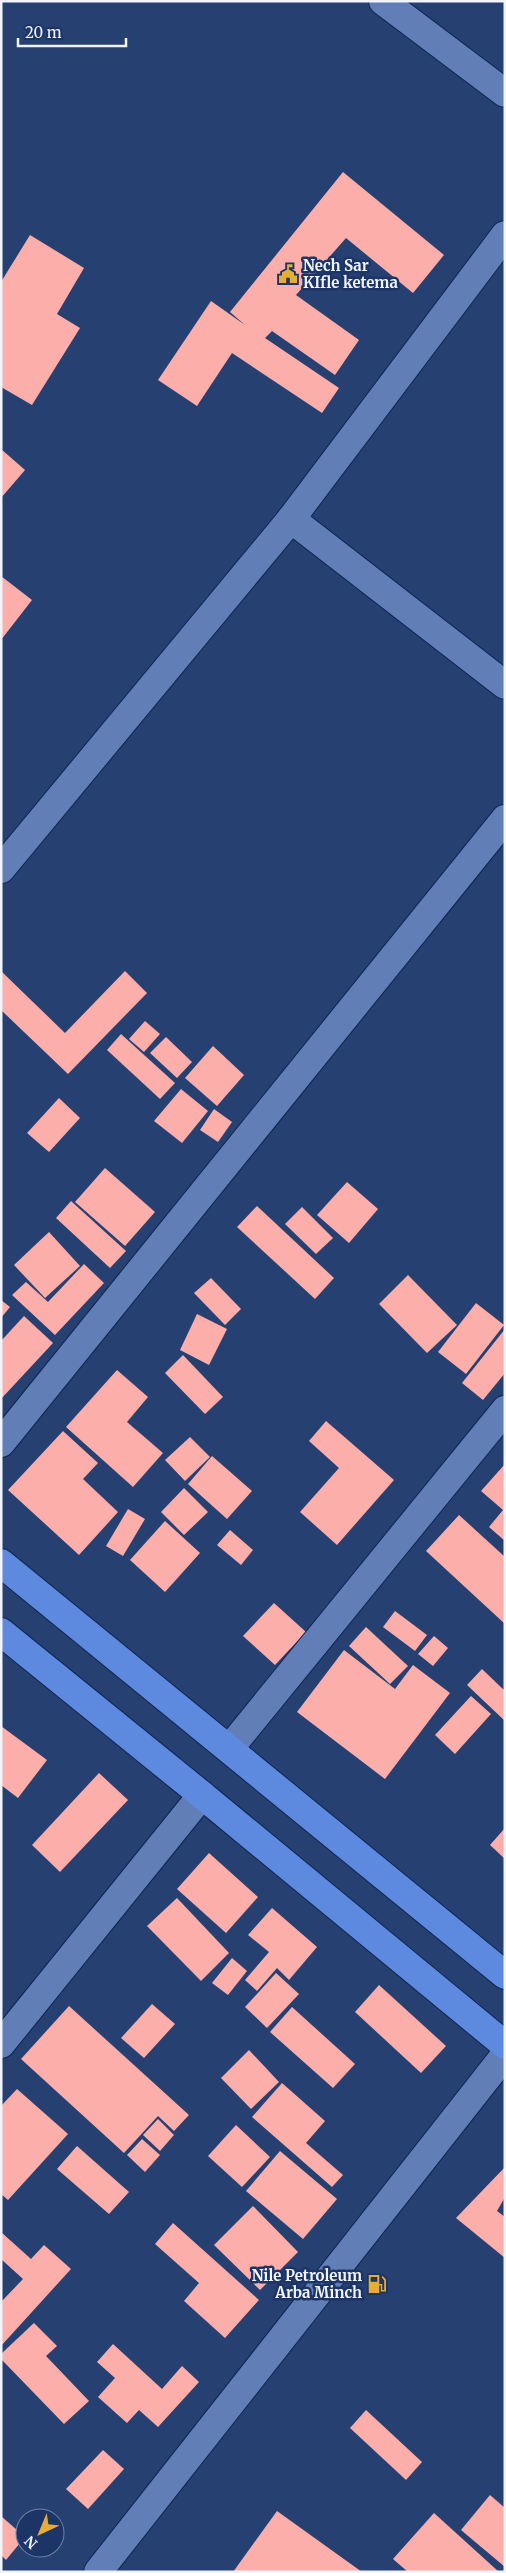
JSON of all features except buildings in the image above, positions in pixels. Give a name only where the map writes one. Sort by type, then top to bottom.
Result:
[{"type":"main road","points":[[1,1564],[505,1975]]},
{"type":"main road","points":[[1,1632],[505,2045]]},
{"type":"street","points":[[383,1],[505,93]]},
{"type":"street","points":[[1,869],[291,519],[505,235]]},
{"type":"street","points":[[291,519],[505,685]]},
{"type":"street","points":[[1,1443],[505,819]]},
{"type":"street","points":[[229,1749],[505,1410]]},
{"type":"street","points":[[1,2044],[202,1795]]},
{"type":"street","points":[[98,2572],[505,2055]]},
{"type":"place","name":"Nech Sar KIfle ketema","points":[[288,274]]},
{"type":"place","name":"Nile Petroleum Arba Minch","points":[[377,2284]]}]
